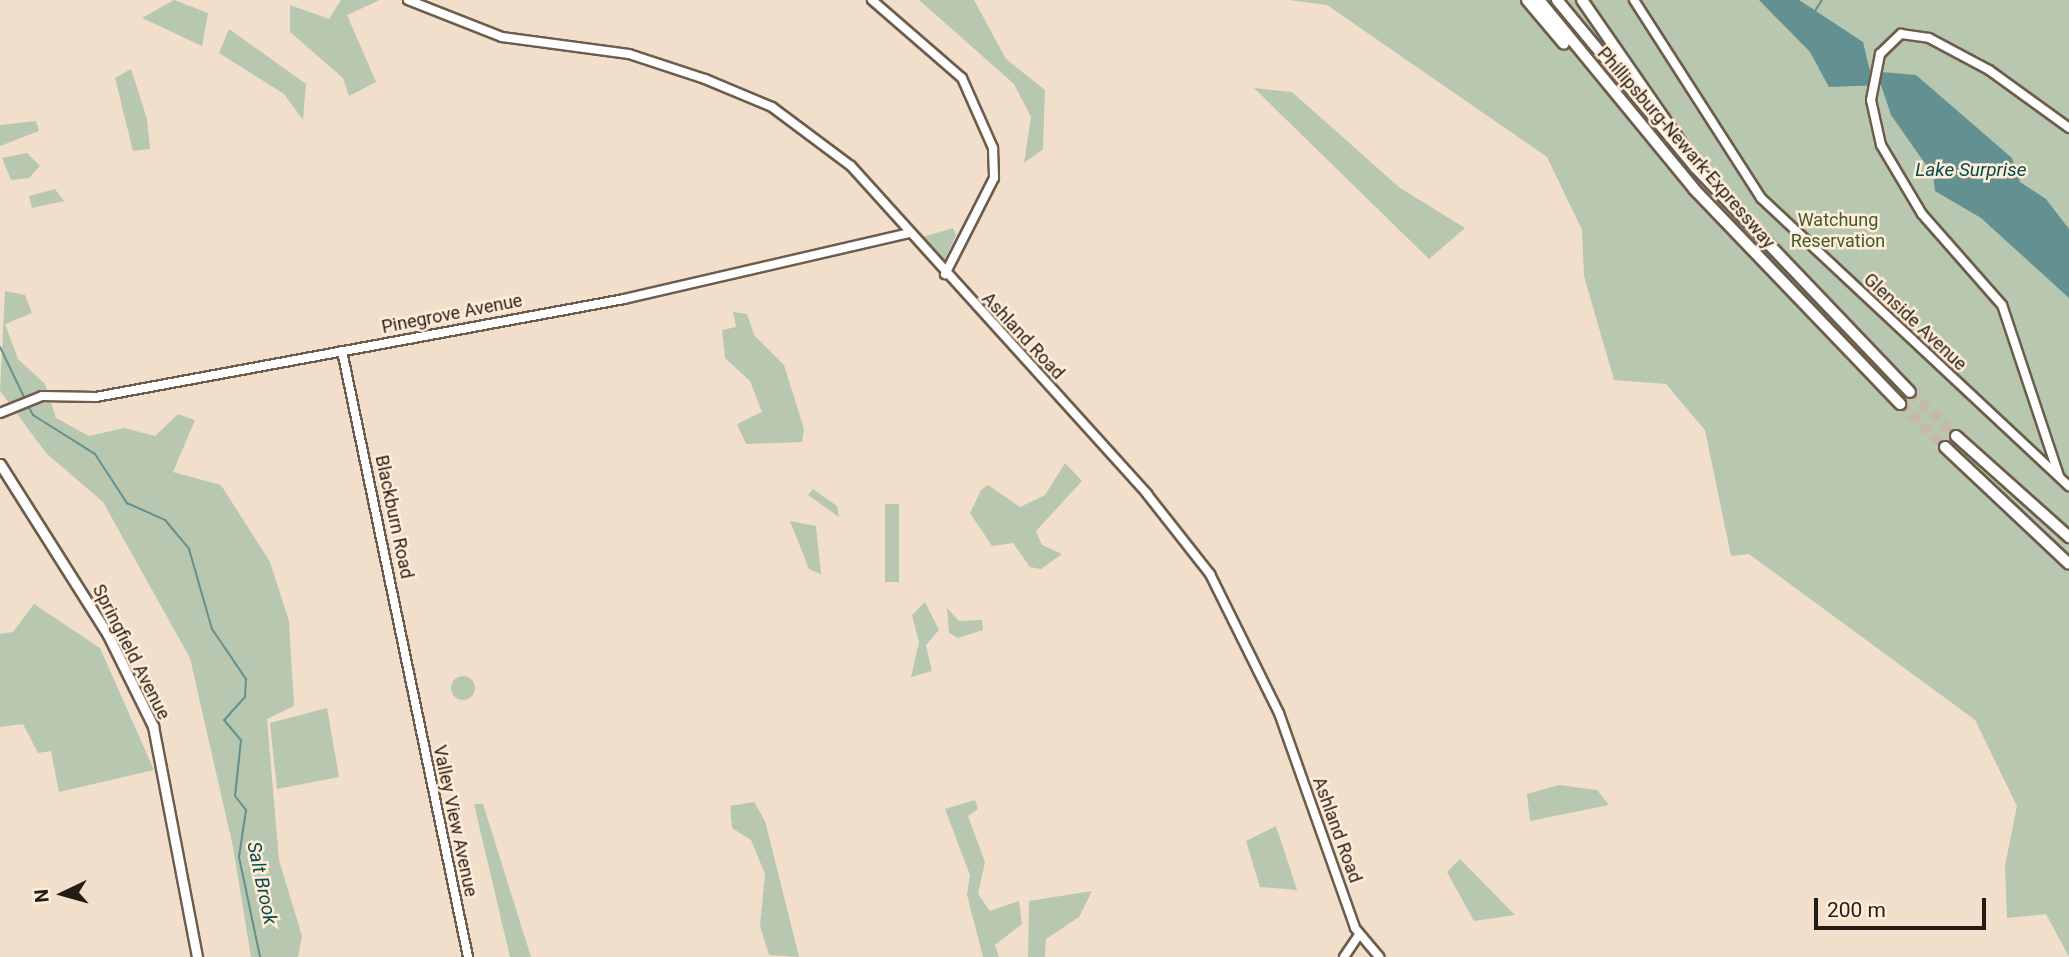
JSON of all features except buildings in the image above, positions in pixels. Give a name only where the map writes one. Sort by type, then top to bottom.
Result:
[{"type":"highway","points":[[1527,0],[1574,56],[1587,62]]},
{"type":"highway","name":"Phillipsburg-Newark Expressway","points":[[1539,0],[1587,62],[1694,189],[1900,404]]},
{"type":"highway","name":"Phillipsburg-Newark Expressway","points":[[1557,0],[1695,167],[1910,392]]},
{"type":"highway","points":[[1582,0],[1695,167]]},
{"type":"highway","points":[[1956,436],[2069,537]]},
{"type":"highway","points":[[1945,447],[2069,564]]},
{"type":"main road","name":"Springfield Avenue","points":[[0,464],[108,635],[153,726],[197,957]]},
{"type":"street","name":"Ashland Road","points":[[408,0],[502,37],[661,62],[772,107],[844,160],[1147,494],[1220,590],[1279,713],[1359,935],[1379,957]]},
{"type":"street","points":[[872,0],[969,89],[996,164],[975,218],[945,274]]},
{"type":"street","name":"Glenside Avenue","points":[[1634,0],[1731,161],[1761,198],[2069,486]]},
{"type":"street","points":[[2059,476],[2010,321],[1894,171],[1873,121],[1872,88],[1878,61],[1896,36],[1929,38],[1989,70],[2069,128]]},
{"type":"street","name":"Pinegrove Avenue","points":[[0,413],[42,396],[96,397],[624,299],[910,233]]},
{"type":"street","name":"Blackburn Road","points":[[342,351],[413,690]]},
{"type":"street","name":"Valley View Avenue","points":[[413,690],[468,957]]},
{"type":"street","points":[[1344,957],[1359,935]]},
{"type":"green space","points":[[174,0],[208,13],[202,46],[142,18]]},
{"type":"green space","points":[[341,0],[380,0],[347,15],[376,82],[349,96],[343,78],[290,32],[290,5],[329,19]]},
{"type":"green space","points":[[919,0],[974,0],[1006,59],[1045,90],[1043,149],[1024,163],[1031,117],[1014,84]]},
{"type":"green space","name":"Watchung Reservation","points":[[1289,0],[2069,0],[2069,957],[2046,914],[2007,918],[2005,866],[2017,806],[1975,720],[1749,554],[1731,556],[1705,430],[1666,384],[1614,380],[1584,276],[1582,230],[1547,157],[1327,5]]},
{"type":"green space","points":[[229,29],[306,84],[303,120],[284,94],[219,53]]},
{"type":"green space","points":[[131,69],[147,119],[150,149],[133,151],[115,78]]},
{"type":"green space","points":[[1254,88],[1292,92],[1400,188],[1465,228],[1429,259]]},
{"type":"green space","points":[[36,121],[39,131],[0,146],[0,125]]},
{"type":"green space","points":[[27,153],[40,166],[29,178],[11,180],[2,158]]},
{"type":"green space","points":[[55,189],[64,201],[32,208],[29,196]]},
{"type":"green space","points":[[953,228],[956,235],[944,262],[923,237]]},
{"type":"green space","points":[[5,291],[25,295],[32,313],[5,324],[18,359],[45,384],[56,418],[89,436],[124,428],[155,436],[178,414],[195,420],[173,472],[221,485],[270,562],[289,621],[294,706],[267,719],[279,860],[302,936],[298,957],[251,957],[233,847],[190,658],[103,502],[46,453],[0,391]]},
{"type":"green space","points":[[733,312],[747,314],[754,335],[784,365],[804,429],[802,442],[746,444],[737,424],[762,412],[750,381],[725,358],[722,330],[736,327]]},
{"type":"green space","points":[[1065,463],[1082,481],[1036,531],[1042,545],[1062,554],[1041,569],[1030,567],[1013,543],[992,546],[970,513],[981,490],[988,485],[1020,507],[1045,495]]},
{"type":"green space","points":[[813,489],[837,506],[839,517],[808,495]]},
{"type":"green space","points":[[885,504],[899,504],[899,582],[885,582]]},
{"type":"green space","points":[[790,521],[816,526],[821,574],[809,569]]},
{"type":"green space","points":[[925,602],[939,630],[926,645],[932,671],[911,677],[919,642],[912,615]]},
{"type":"green space","points":[[34,604],[100,648],[154,770],[59,792],[51,751],[38,753],[23,724],[0,727],[0,634],[13,632]]},
{"type":"green space","points":[[947,608],[959,621],[982,620],[983,630],[958,638],[949,633]]},
{"type":"green space","points":[[463,676],[472,679],[475,688],[472,697],[463,700],[454,697],[451,688],[454,679]]},
{"type":"green space","points":[[327,708],[339,777],[277,789],[270,723]]},
{"type":"green space","points":[[1559,785],[1597,790],[1609,805],[1530,821],[1527,794]]},
{"type":"green space","points":[[975,800],[978,809],[968,816],[985,862],[978,894],[990,911],[1019,901],[1022,924],[995,945],[999,957],[983,957],[967,895],[970,875],[945,809]]},
{"type":"green space","points":[[754,802],[765,821],[799,957],[769,955],[760,926],[765,874],[751,840],[732,828],[730,806]]},
{"type":"green space","points":[[474,804],[483,804],[531,957],[510,957]]},
{"type":"green space","points":[[1276,826],[1297,890],[1260,887],[1246,841]]},
{"type":"green space","points":[[1460,859],[1515,915],[1474,921],[1447,872]]},
{"type":"green space","points":[[1092,891],[1079,917],[1046,939],[1045,957],[1028,957],[1029,901]]},
{"type":"water","name":"Lake Surprise","points":[[1759,0],[1799,0],[1863,42],[1870,71],[1916,75],[2012,158],[2020,182],[2046,199],[2069,229],[2069,298],[1981,218],[1935,191],[1933,175],[1891,115],[1881,85],[1829,87],[1810,52]]},
{"type":"waterway","points":[[1815,11],[1822,0]]},
{"type":"waterway","name":"Salt Brook","points":[[0,347],[25,399]]},
{"type":"waterway","name":"Salt Brook","points":[[27,404],[33,415],[95,454],[127,503],[165,520],[189,549],[212,629],[246,679],[245,697],[224,720],[241,740],[235,796],[246,810],[239,857],[260,957]]},
{"type":"tunnel","points":[[1910,392],[1956,436]]},
{"type":"tunnel","points":[[1900,404],[1945,447]]}]
